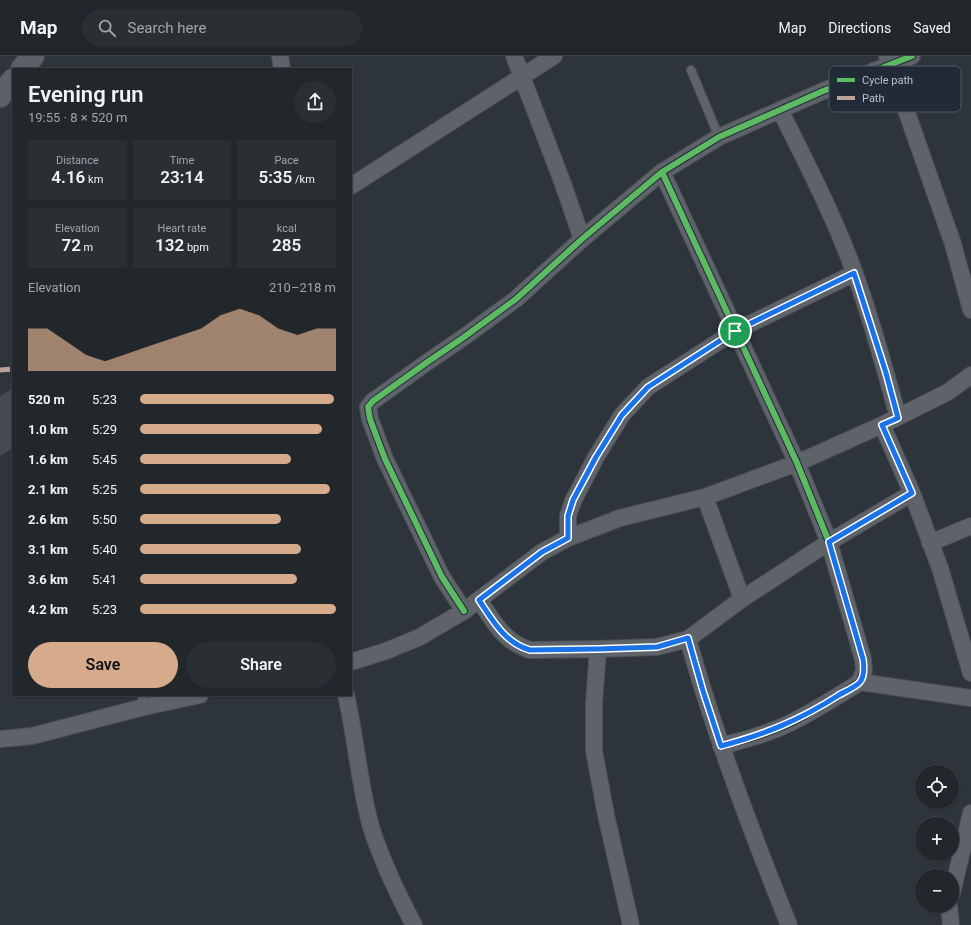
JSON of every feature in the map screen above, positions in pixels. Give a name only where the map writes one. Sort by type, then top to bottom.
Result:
[{"type":"street","points":[[23,68],[33,56]]},
{"type":"street","points":[[280,56],[282,68]]},
{"type":"street","points":[[514,56],[562,180],[582,239]]},
{"type":"street","points":[[352,185],[554,56]]},
{"type":"street","points":[[876,66],[889,60],[912,56]]},
{"type":"street","points":[[0,96],[12,81]]},
{"type":"street","points":[[464,611],[442,577],[385,459],[370,419],[368,407],[378,397],[516,299],[582,239],[662,172],[719,137],[829,88]]},
{"type":"street","points":[[780,110],[833,220],[854,273],[886,373],[898,418]]},
{"type":"street","points":[[907,112],[953,244],[971,310]]},
{"type":"street","points":[[662,172],[797,463],[829,542],[863,659],[864,670],[860,682],[828,702],[788,724],[752,738],[721,746]]},
{"type":"street","points":[[568,538],[568,516],[573,500],[596,457],[622,415],[648,387],[735,331],[854,273]]},
{"type":"street","points":[[352,662],[386,651],[420,637],[464,611],[542,552],[568,538],[620,518],[705,497],[797,463],[898,418],[948,392],[971,375]]},
{"type":"street","points":[[882,425],[912,493],[940,568],[971,673]]},
{"type":"street","points":[[479,600],[507,638],[520,647],[530,650],[657,647],[688,638],[742,599],[829,542],[912,493]]},
{"type":"street","points":[[705,497],[742,599]]},
{"type":"street","points":[[930,543],[971,526]]},
{"type":"street","points":[[688,638],[721,746],[789,925]]},
{"type":"street","points":[[598,649],[594,703],[594,751],[606,815],[631,925]]},
{"type":"street","points":[[860,682],[971,698]]},
{"type":"street","points":[[0,739],[32,736],[143,701],[190,696]]},
{"type":"street","points":[[346,696],[371,826],[392,883],[414,925]]},
{"type":"street","points":[[958,869],[971,813]]},
{"type":"street","points":[[950,913],[951,925]]},
{"type":"lane","points":[[691,70],[719,137]]},
{"type":"building","points":[[12,389],[12,449],[0,456],[0,396]]},
{"type":"marked path","points":[[0,370],[12,369]]},
{"type":"cycle path","points":[[887,66],[912,56]]},
{"type":"cycle path","points":[[464,611],[442,577],[385,459],[370,419],[368,407],[373,401],[516,299],[582,239],[662,172],[719,137],[829,89]]},
{"type":"cycle path","points":[[662,172],[797,463],[829,542],[863,659],[864,670],[860,682],[833,699],[780,728],[721,746]]},
{"type":"route","points":[[854,273],[886,373],[898,418],[882,425],[912,493],[829,542],[863,659],[864,670],[860,682],[788,724],[752,738],[721,746],[688,638],[657,647],[530,650],[520,647],[507,638],[489,616],[479,600],[542,552],[568,538],[568,516],[573,500],[596,457],[622,415],[648,387],[735,331],[854,273]]}]
